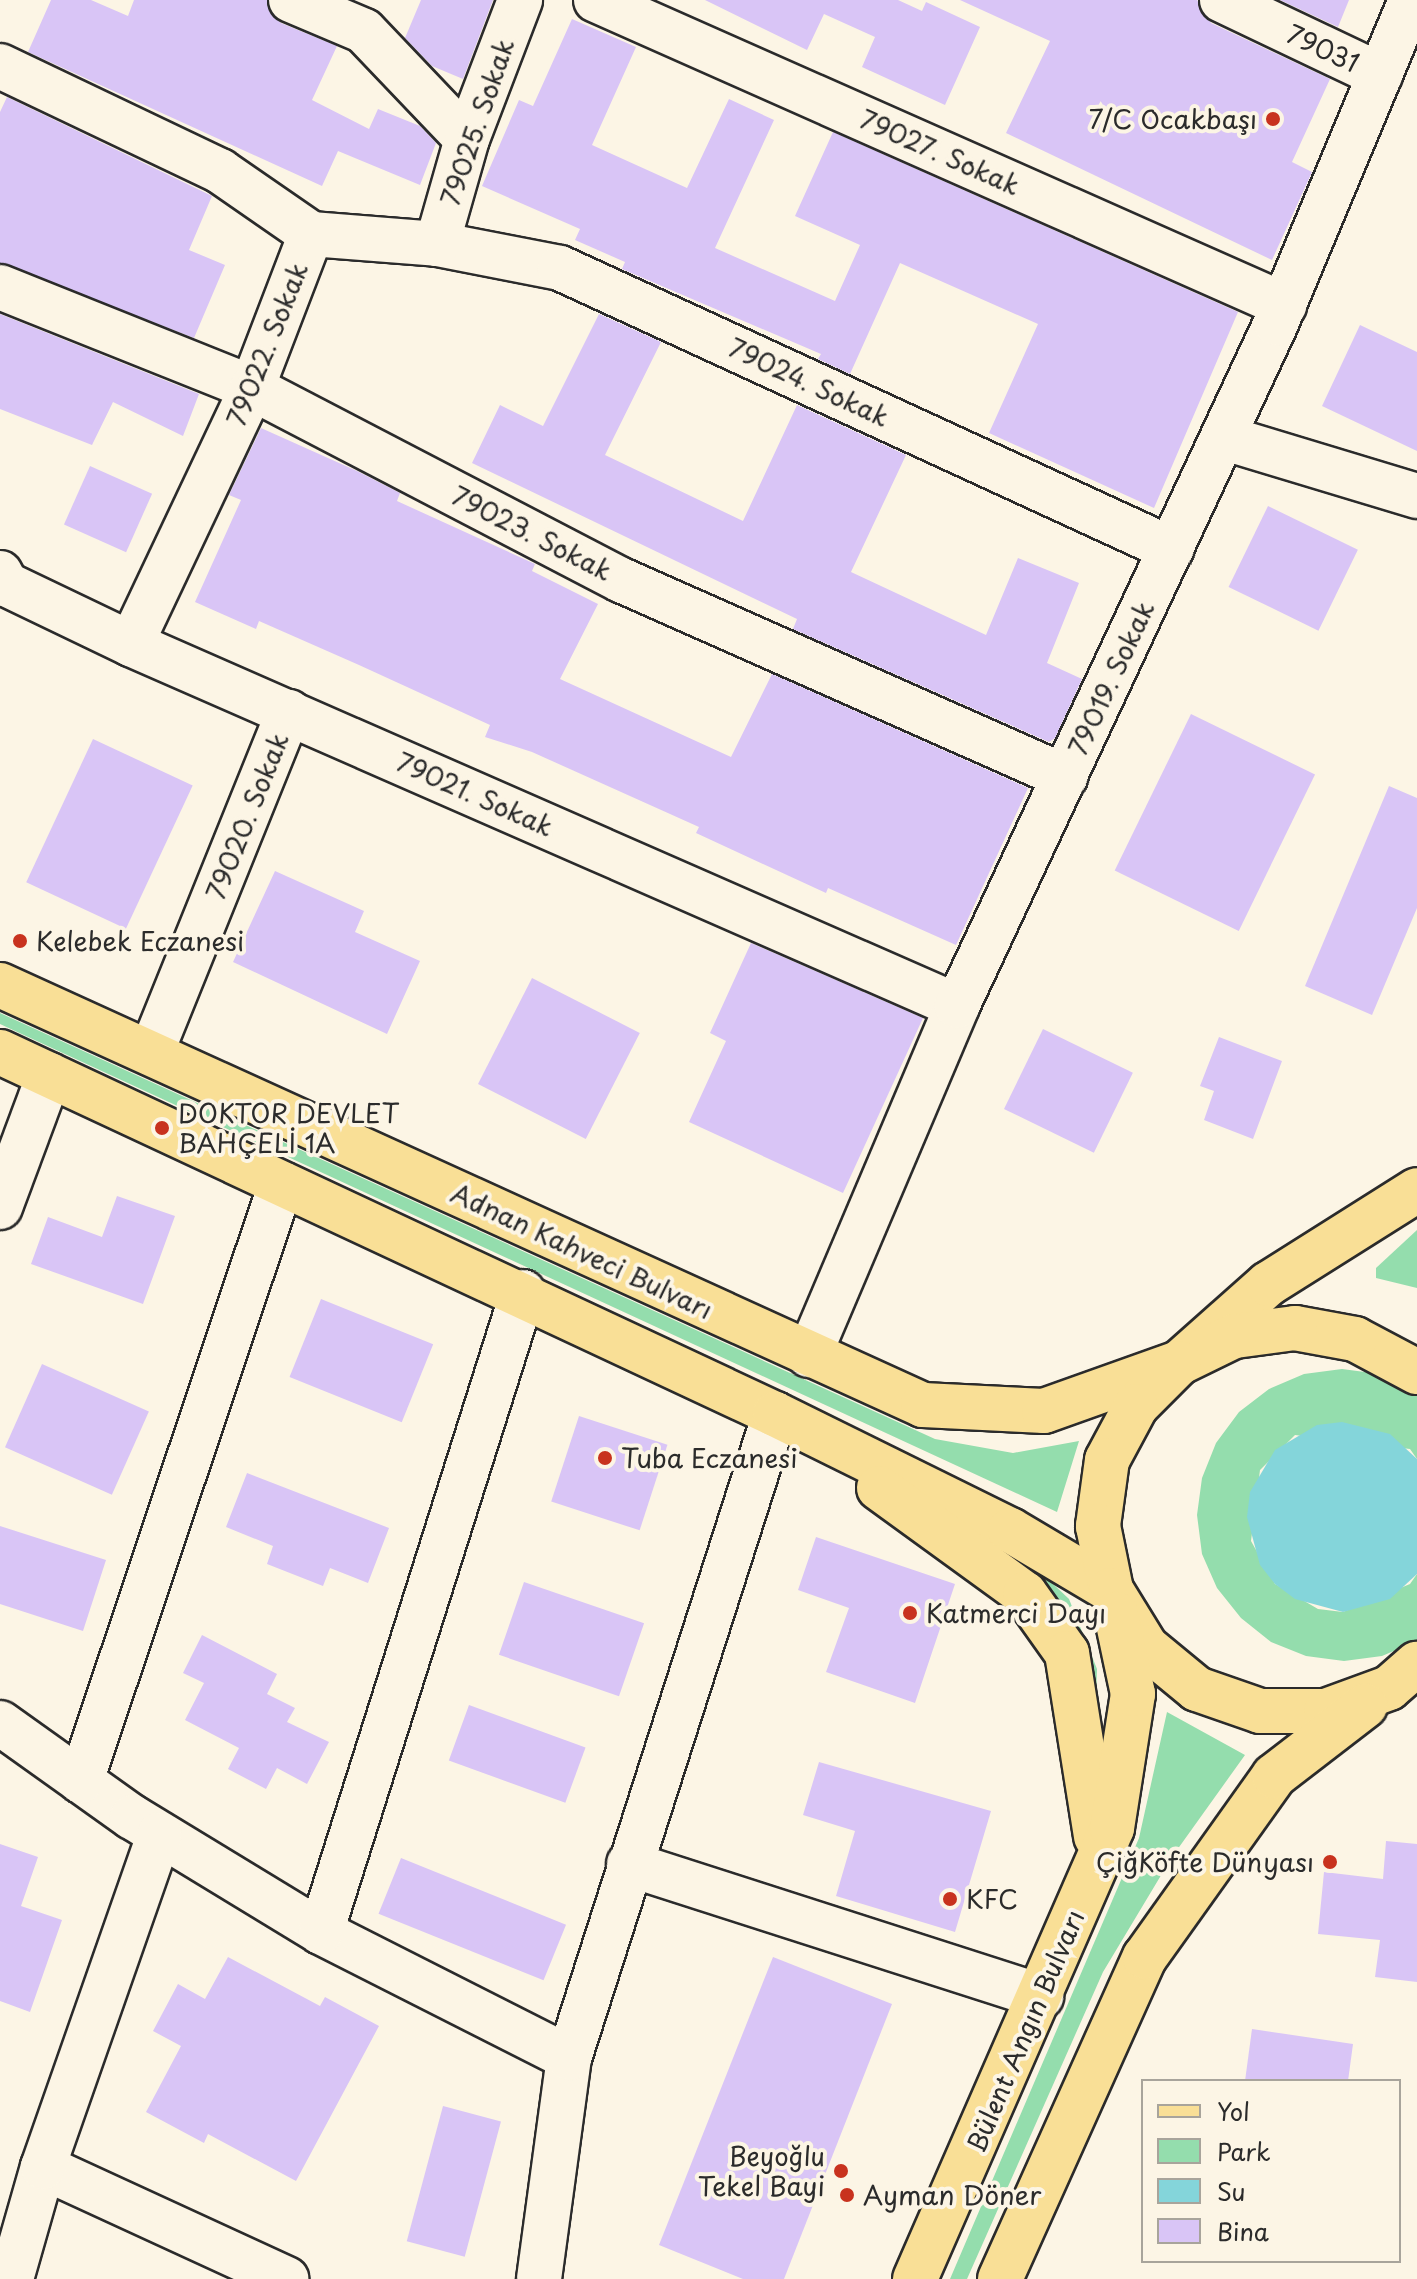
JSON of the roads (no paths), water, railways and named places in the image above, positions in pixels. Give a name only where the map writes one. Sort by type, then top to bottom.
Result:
[{"type":"main road","name":"Adnan Kahveci Bulvarı","points":[[0,985],[923,1405],[1044,1411],[1179,1363]]},
{"type":"main road","points":[[0,1052],[281,1184],[523,1292],[1010,1530],[1111,1590],[1146,1647],[1197,1689],[1260,1711],[1326,1711],[1408,1678]]},
{"type":"main road","name":"Bülent Angın Bulvarı","points":[[915,2279],[1112,1828],[1133,1694],[1098,1526],[1107,1460],[1136,1406],[1268,1284],[1417,1190]]},
{"type":"main road","points":[[1179,1363],[1234,1336],[1295,1328],[1355,1339],[1417,1372]]},
{"type":"main road","points":[[775,1414],[1025,1594],[1067,1653],[1099,1859]]},
{"type":"main road","points":[[1000,2279],[1145,1957],[1274,1776],[1408,1678]]},
{"type":"street","points":[[291,0],[364,31],[467,139]]},
{"type":"street","name":"79025. Sokak","points":[[437,244],[467,139],[520,0]]},
{"type":"street","name":"79027. Sokak","points":[[596,0],[1284,305]]},
{"type":"street","name":"79031","points":[[1222,0],[1380,75]]},
{"type":"street","name":"79019. Sokak","points":[[809,1355],[957,1006],[1225,438],[1411,0]]},
{"type":"street","name":"79022. Sokak","points":[[0,66],[220,171],[311,234],[252,388],[131,644]]},
{"type":"street","name":"79024. Sokak","points":[[311,234],[437,244],[560,268],[1171,549]]},
{"type":"street","name":"79023. Sokak","points":[[0,287],[252,388],[621,580],[1065,777]]},
{"type":"street","points":[[1225,438],[1417,496]]},
{"type":"street","name":"79021. Sokak","points":[[0,573],[6,584],[131,644],[957,1006]]},
{"type":"street","name":"79020. Sokak","points":[[151,1053],[289,712]]},
{"type":"street","points":[[0,1207],[49,1075]]},
{"type":"street","points":[[81,1781],[281,1184]]},
{"type":"street","points":[[321,1932],[523,1292]]},
{"type":"street","points":[[539,2279],[569,2058],[775,1414]]},
{"type":"street","points":[[0,1723],[159,1835],[321,1932],[569,2058]]},
{"type":"street","points":[[11,2279],[43,2167],[159,1835]]},
{"type":"street","points":[[629,1864],[1041,1996]]},
{"type":"street","points":[[43,2167],[286,2279]]},
{"type":"water","points":[[1342,1422],[1390,1434],[1417,1459],[1417,1574],[1390,1599],[1343,1612],[1295,1599],[1275,1584],[1260,1565],[1247,1517],[1250,1492],[1275,1450],[1317,1425]]},
{"type":"place","name":"7/C Ocakbaşı","points":[[1273,119]]},
{"type":"place","name":"Kelebek Eczanesi","points":[[20,941]]},
{"type":"place","name":"DOKTOR DEVLET BAHÇELİ 1A","points":[[162,1128]]},
{"type":"place","name":"Tuba Eczanesi","points":[[605,1458]]},
{"type":"place","name":"Katmerci Dayı","points":[[910,1613]]},
{"type":"place","name":"ÇiğKöfte Dünyası","points":[[1330,1862]]},
{"type":"place","name":"KFC","points":[[950,1899]]},
{"type":"place","name":"Beyoğlu Tekel Bayi","points":[[841,2171]]},
{"type":"place","name":"Ayman Döner","points":[[847,2195]]}]
